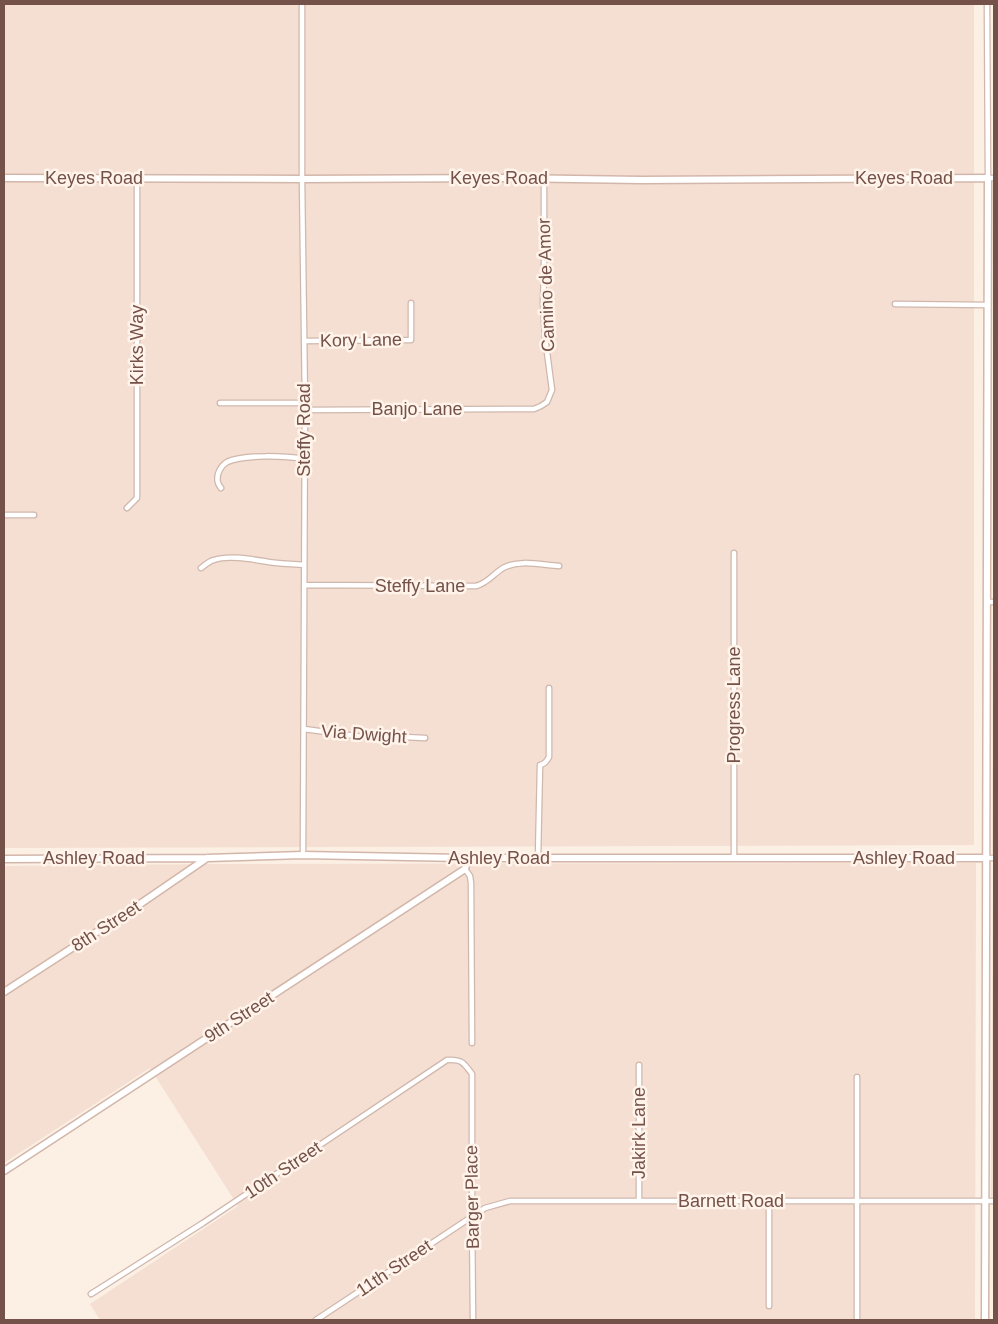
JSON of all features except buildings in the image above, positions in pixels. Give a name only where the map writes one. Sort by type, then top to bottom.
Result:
[{"type":"street","name":"Steffy Road","points":[[302,4],[305,404],[303,855]]},
{"type":"street","points":[[985,1320],[985,698],[991,475],[987,306],[991,178],[987,4]]},
{"type":"street","name":"Keyes Road","points":[[4,178],[544,178],[641,180],[991,178]]},
{"type":"street","name":"Kirks Way","points":[[127,508],[137,498],[137,178]]},
{"type":"street","name":"Camino de Amor","points":[[530,408],[534,409],[547,402],[552,390],[545,338],[543,303],[544,178]]},
{"type":"street","name":"Kory Lane","points":[[304,341],[410,340],[411,303]]},
{"type":"street","points":[[894,304],[987,306]]},
{"type":"street","points":[[220,403],[305,404]]},
{"type":"street","name":"Banjo Lane","points":[[305,410],[530,408]]},
{"type":"street","points":[[221,488],[218,485],[217,479],[220,468],[227,462],[261,456],[304,459]]},
{"type":"street","points":[[4,515],[34,515]]},
{"type":"street","name":"Progress Lane","points":[[734,553],[734,858]]},
{"type":"street","points":[[201,568],[214,559],[222,558],[304,565]]},
{"type":"street","name":"Steffy Lane","points":[[304,585],[476,586],[486,583],[497,572],[514,564],[559,566]]},
{"type":"street","points":[[987,602],[994,602]]},
{"type":"street","points":[[538,858],[540,765],[548,761],[549,756],[549,688]]},
{"type":"street","name":"Via Dwight","points":[[304,729],[363,737],[425,738]]},
{"type":"street","name":"Ashley Road","points":[[4,859],[207,858],[303,855],[468,858],[994,858]]},
{"type":"street","name":"8th Street","points":[[4,992],[207,858]]},
{"type":"street","points":[[468,858],[464,869],[470,876],[471,883],[472,1043]]},
{"type":"street","name":"9th Street","points":[[4,1171],[464,869]]},
{"type":"street","name":"10th Street","points":[[92,1294],[203,1223],[447,1060],[456,1059],[463,1062],[472,1074]]},
{"type":"street","name":"Jakirk Lane","points":[[639,1065],[639,1202]]},
{"type":"street","name":"Barger Place","points":[[472,1074],[474,1320]]},
{"type":"street","points":[[856,1320],[858,1077]]},
{"type":"street","name":"Barnett Road","points":[[472,1216],[485,1208],[510,1202],[994,1202]]},
{"type":"street","points":[[769,1202],[769,1306]]},
{"type":"street","name":"11th Street","points":[[316,1320],[472,1216]]},
{"type":"shaded area","points":[[4,4],[974,4],[974,845],[4,848]]},
{"type":"shaded area","points":[[994,367],[994,854],[992,854],[993,593]]},
{"type":"shaded area","points":[[976,863],[975,1320],[100,1320],[90,1304],[238,1206],[150,1068],[4,1163],[4,866]]},
{"type":"shaded area","points":[[993,865],[994,1197],[991,1197]]}]
